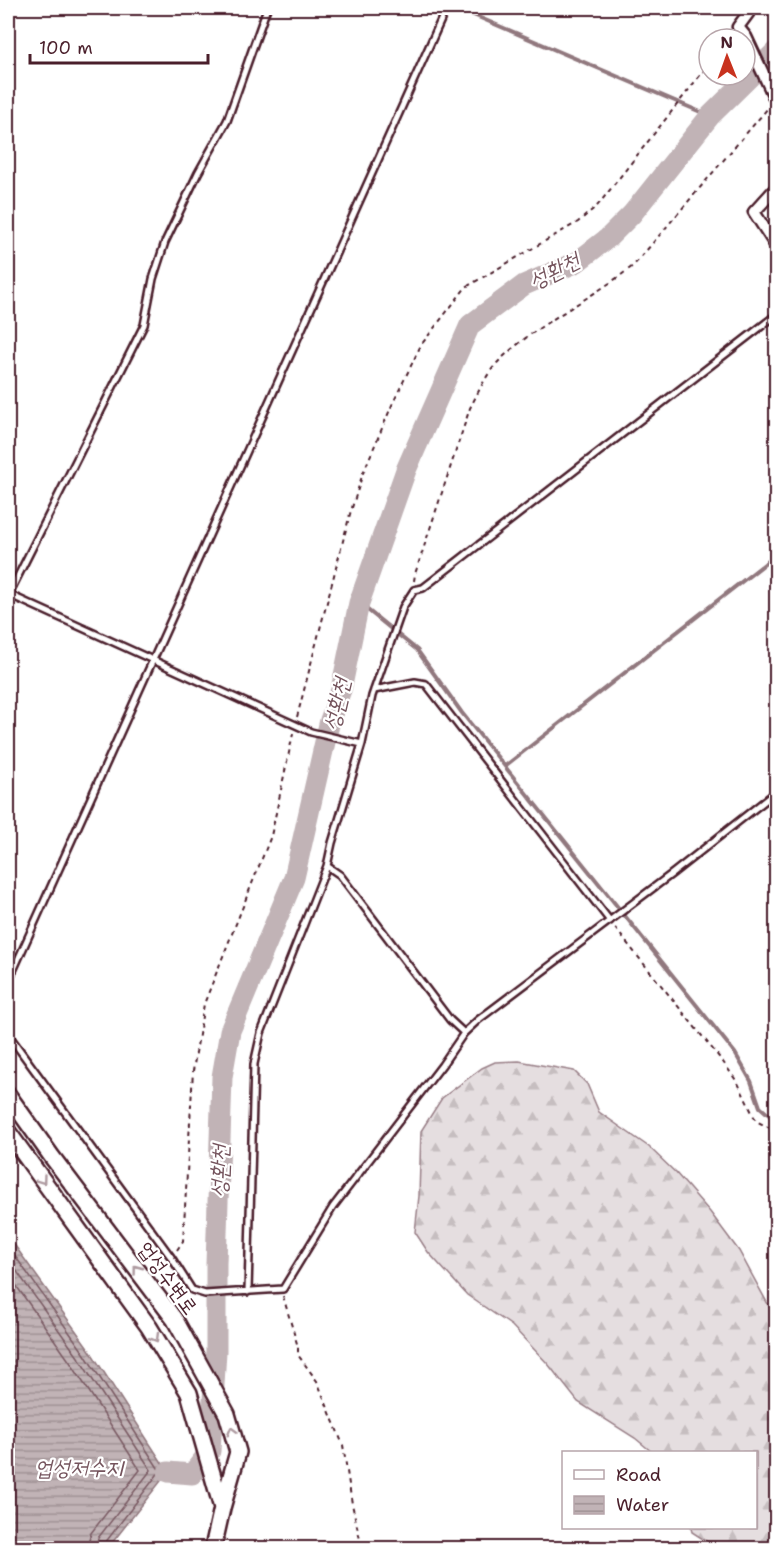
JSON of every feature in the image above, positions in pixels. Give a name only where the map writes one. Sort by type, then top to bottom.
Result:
[{"type":"main road","name":"업성수변로","points":[[8,1095],[175,1320],[227,1414],[238,1452],[213,1548]]},
{"type":"main road","name":"업성수변로","points":[[8,1132],[149,1327],[189,1393],[222,1508]]},
{"type":"street","points":[[752,8],[738,27],[746,37],[775,97]]},
{"type":"street","points":[[777,188],[754,212],[777,246]]},
{"type":"lane","points":[[267,8],[227,121],[198,173],[165,242],[153,279],[144,325],[8,595],[310,732],[362,744]]},
{"type":"lane","points":[[8,982],[445,11],[437,8]]},
{"type":"lane","points":[[248,1292],[254,1064],[261,1033],[327,866],[362,744],[374,690],[403,606],[414,590],[423,588],[777,315]]},
{"type":"lane","points":[[374,690],[415,682],[426,684],[610,921]]},
{"type":"lane","points":[[8,1034],[171,1257],[192,1290],[205,1294],[283,1289],[333,1207],[464,1033],[777,792]]},
{"type":"lane","points":[[327,866],[340,875],[450,1020],[464,1033]]},
{"type":"path","points":[[171,1257],[183,1241],[193,1071],[204,1004],[271,836],[295,725],[350,514],[363,473],[392,405],[421,345],[466,287],[578,222],[598,205],[697,79]]},
{"type":"path","points":[[414,590],[415,574],[470,408],[498,362],[536,331],[615,281],[634,266],[775,97]]},
{"type":"path","points":[[610,921],[728,1069],[738,1083],[756,1121],[777,1131]]},
{"type":"path","points":[[283,1289],[284,1303],[298,1347],[298,1355],[317,1381],[342,1445],[362,1548]]},
{"type":"green space","points":[[519,1061],[574,1071],[587,1084],[599,1112],[649,1147],[676,1173],[710,1212],[739,1251],[776,1319],[776,1548],[717,1548],[692,1532],[691,1529],[757,1529],[757,1451],[651,1451],[635,1438],[578,1402],[548,1364],[512,1326],[467,1295],[428,1252],[415,1232],[419,1196],[421,1131],[442,1098],[482,1068],[495,1062]]},
{"type":"water","name":"업성저수지","points":[[8,1236],[89,1349],[168,1472],[108,1548],[8,1548]]},
{"type":"waterway","points":[[457,8],[710,116]]},
{"type":"waterway","name":"성환천","points":[[168,1472],[192,1474],[210,1451],[216,1351],[216,1264],[222,1077],[230,1031],[294,878],[330,720],[341,690],[359,603],[406,470],[470,325],[524,285],[577,262],[608,238],[632,214],[710,116],[776,51]]},
{"type":"waterway","points":[[505,766],[776,555]]},
{"type":"waterway","points":[[359,603],[417,650],[462,713],[735,1053],[751,1081],[760,1107],[776,1121]]}]
